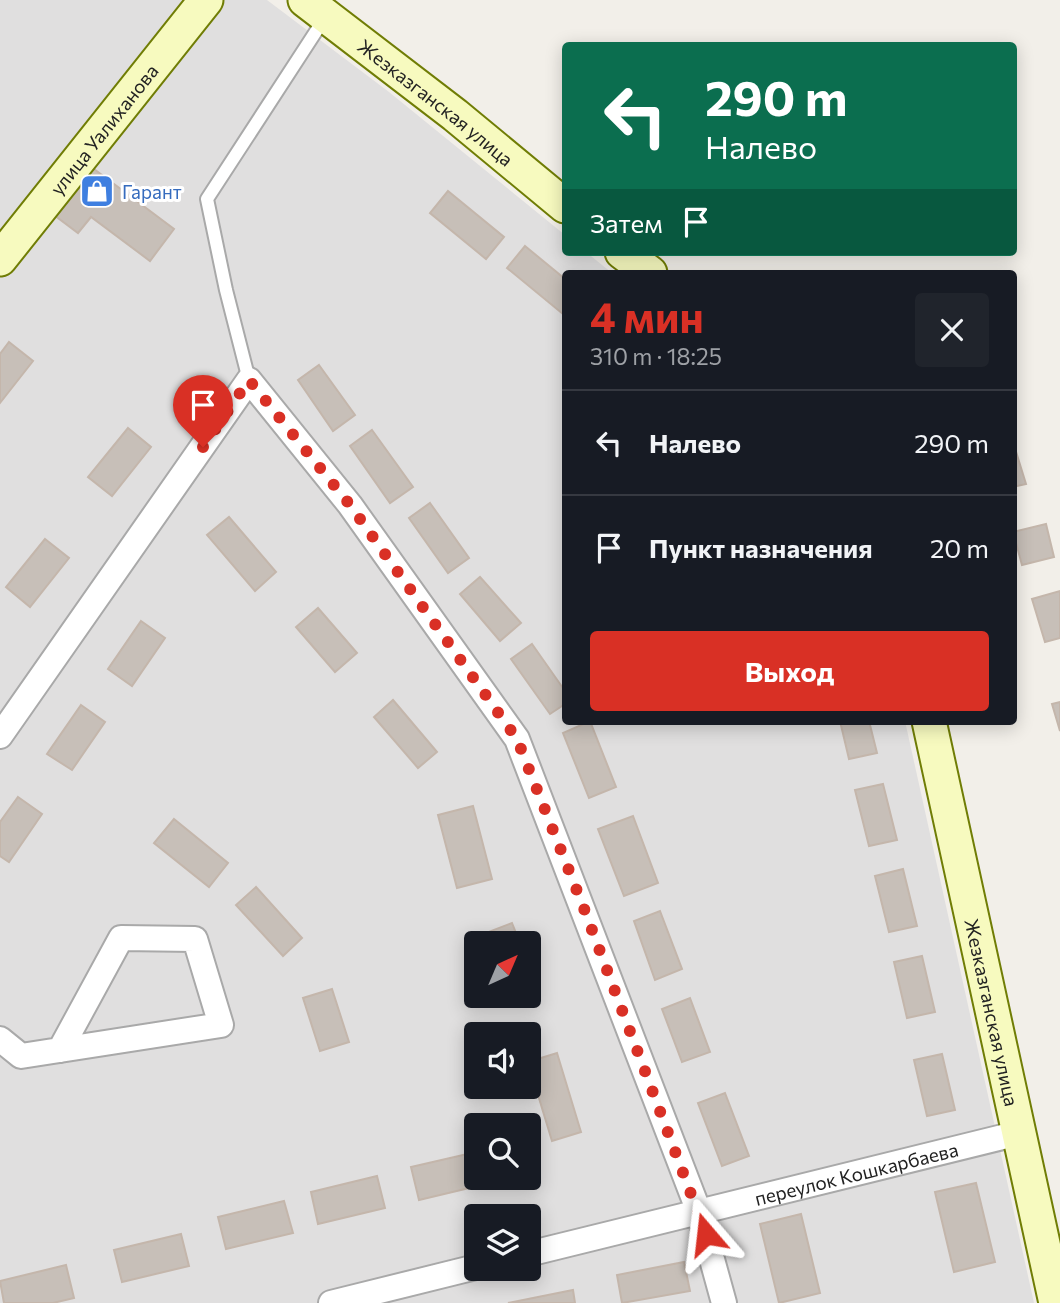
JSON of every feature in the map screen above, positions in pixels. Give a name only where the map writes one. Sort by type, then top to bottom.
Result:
[{"type":"street","name":"улица Уалиханова","points":[[0,259],[206,0]]},
{"type":"street","name":"Жезказганская улица","points":[[316,8],[455,115],[562,204]]},
{"type":"street","points":[[627,256],[646,270]]},
{"type":"street","points":[[0,736],[249,380],[350,505],[517,739],[699,1212],[724,1303]]},
{"type":"street","name":"Жезказганская улица","points":[[930,725],[1056,1303]]},
{"type":"street","points":[[0,1039],[21,1056],[60,1050],[221,1025],[195,939],[121,938],[60,1050]]},
{"type":"street","name":"переулок Кошкарбаева","points":[[541,1251],[1019,1133]]},
{"type":"street","points":[[331,1303],[464,1270]]},
{"type":"lane","points":[[249,380],[207,199],[316,8]]},
{"type":"shaded area","points":[[0,0],[267,0],[389,92],[562,233],[562,256],[591,256],[608,270],[562,270],[562,725],[906,725],[1034,1303],[0,1303]]},
{"type":"building","name":"Гарант","points":[[90,166],[174,229],[150,261],[91,217],[78,233],[54,215]]},
{"type":"building","points":[[448,191],[504,237],[486,259],[430,213]]},
{"type":"building","points":[[525,246],[562,277],[562,313],[507,268]]},
{"type":"building","points":[[9,342],[33,361],[0,403],[0,354]]},
{"type":"building","points":[[319,365],[355,415],[333,431],[298,380]]},
{"type":"building","points":[[128,428],[151,447],[112,496],[88,477]]},
{"type":"building","points":[[372,430],[413,487],[390,503],[350,446]]},
{"type":"building","points":[[1017,455],[1026,484],[1017,486]]},
{"type":"building","points":[[430,503],[469,558],[448,573],[409,518]]},
{"type":"building","points":[[229,517],[276,572],[255,591],[207,535]]},
{"type":"building","points":[[1046,524],[1054,557],[1022,565],[1017,547],[1017,531]]},
{"type":"building","points":[[45,539],[69,558],[30,607],[6,587]]},
{"type":"building","points":[[480,577],[521,623],[500,641],[460,594]]},
{"type":"building","points":[[1060,591],[1060,638],[1045,642],[1032,599]]},
{"type":"building","points":[[318,608],[357,653],[335,672],[296,627]]},
{"type":"building","points":[[141,621],[165,638],[132,686],[108,669]]},
{"type":"building","points":[[532,644],[562,687],[562,706],[550,714],[511,659]]},
{"type":"building","points":[[393,700],[437,752],[418,768],[374,717]]},
{"type":"building","points":[[1060,702],[1060,731],[1052,704]]},
{"type":"building","points":[[81,705],[105,722],[72,770],[47,754]]},
{"type":"building","points":[[581,725],[592,725],[616,787],[589,798],[563,733]]},
{"type":"building","points":[[841,725],[870,725],[877,753],[849,759]]},
{"type":"building","points":[[883,784],[897,840],[869,846],[855,790]]},
{"type":"building","points":[[18,797],[42,814],[9,862],[0,856],[0,822]]},
{"type":"building","points":[[473,806],[492,879],[457,888],[438,815]]},
{"type":"building","points":[[633,816],[658,883],[624,896],[598,829]]},
{"type":"building","points":[[174,819],[228,863],[209,887],[154,843]]},
{"type":"building","points":[[903,869],[917,926],[889,932],[875,876]]},
{"type":"building","points":[[256,887],[302,938],[283,956],[236,905]]},
{"type":"building","points":[[660,911],[682,969],[655,980],[634,921]]},
{"type":"building","points":[[512,923],[515,931],[491,931]]},
{"type":"building","points":[[922,956],[935,1012],[907,1018],[894,962]]},
{"type":"building","points":[[332,989],[349,1042],[320,1051],[303,998]]},
{"type":"building","points":[[690,998],[710,1052],[682,1062],[662,1009]]},
{"type":"building","points":[[557,1053],[581,1132],[552,1141],[539,1099],[541,1058]]},
{"type":"building","points":[[942,1054],[955,1110],[927,1116],[914,1060]]},
{"type":"building","points":[[725,1093],[749,1156],[722,1166],[698,1103]]},
{"type":"building","points":[[464,1155],[464,1189],[419,1200],[411,1167]]},
{"type":"building","points":[[377,1176],[385,1208],[318,1224],[311,1192]]},
{"type":"building","points":[[976,1183],[995,1262],[954,1272],[935,1192]]},
{"type":"building","points":[[284,1201],[293,1233],[226,1249],[218,1217]]},
{"type":"building","points":[[801,1214],[820,1293],[779,1303],[760,1224]]},
{"type":"building","points":[[181,1234],[189,1266],[122,1282],[114,1250]]},
{"type":"building","points":[[684,1262],[690,1291],[622,1303],[617,1275]]},
{"type":"building","points":[[66,1265],[74,1298],[53,1303],[4,1303],[0,1281]]},
{"type":"building","points":[[573,1290],[575,1303],[508,1303]]},
{"type":"place","name":"Гарант","points":[[97,191]]},
{"type":"route","points":[[203,447],[249,380],[350,505],[517,739],[706,1234]]}]
